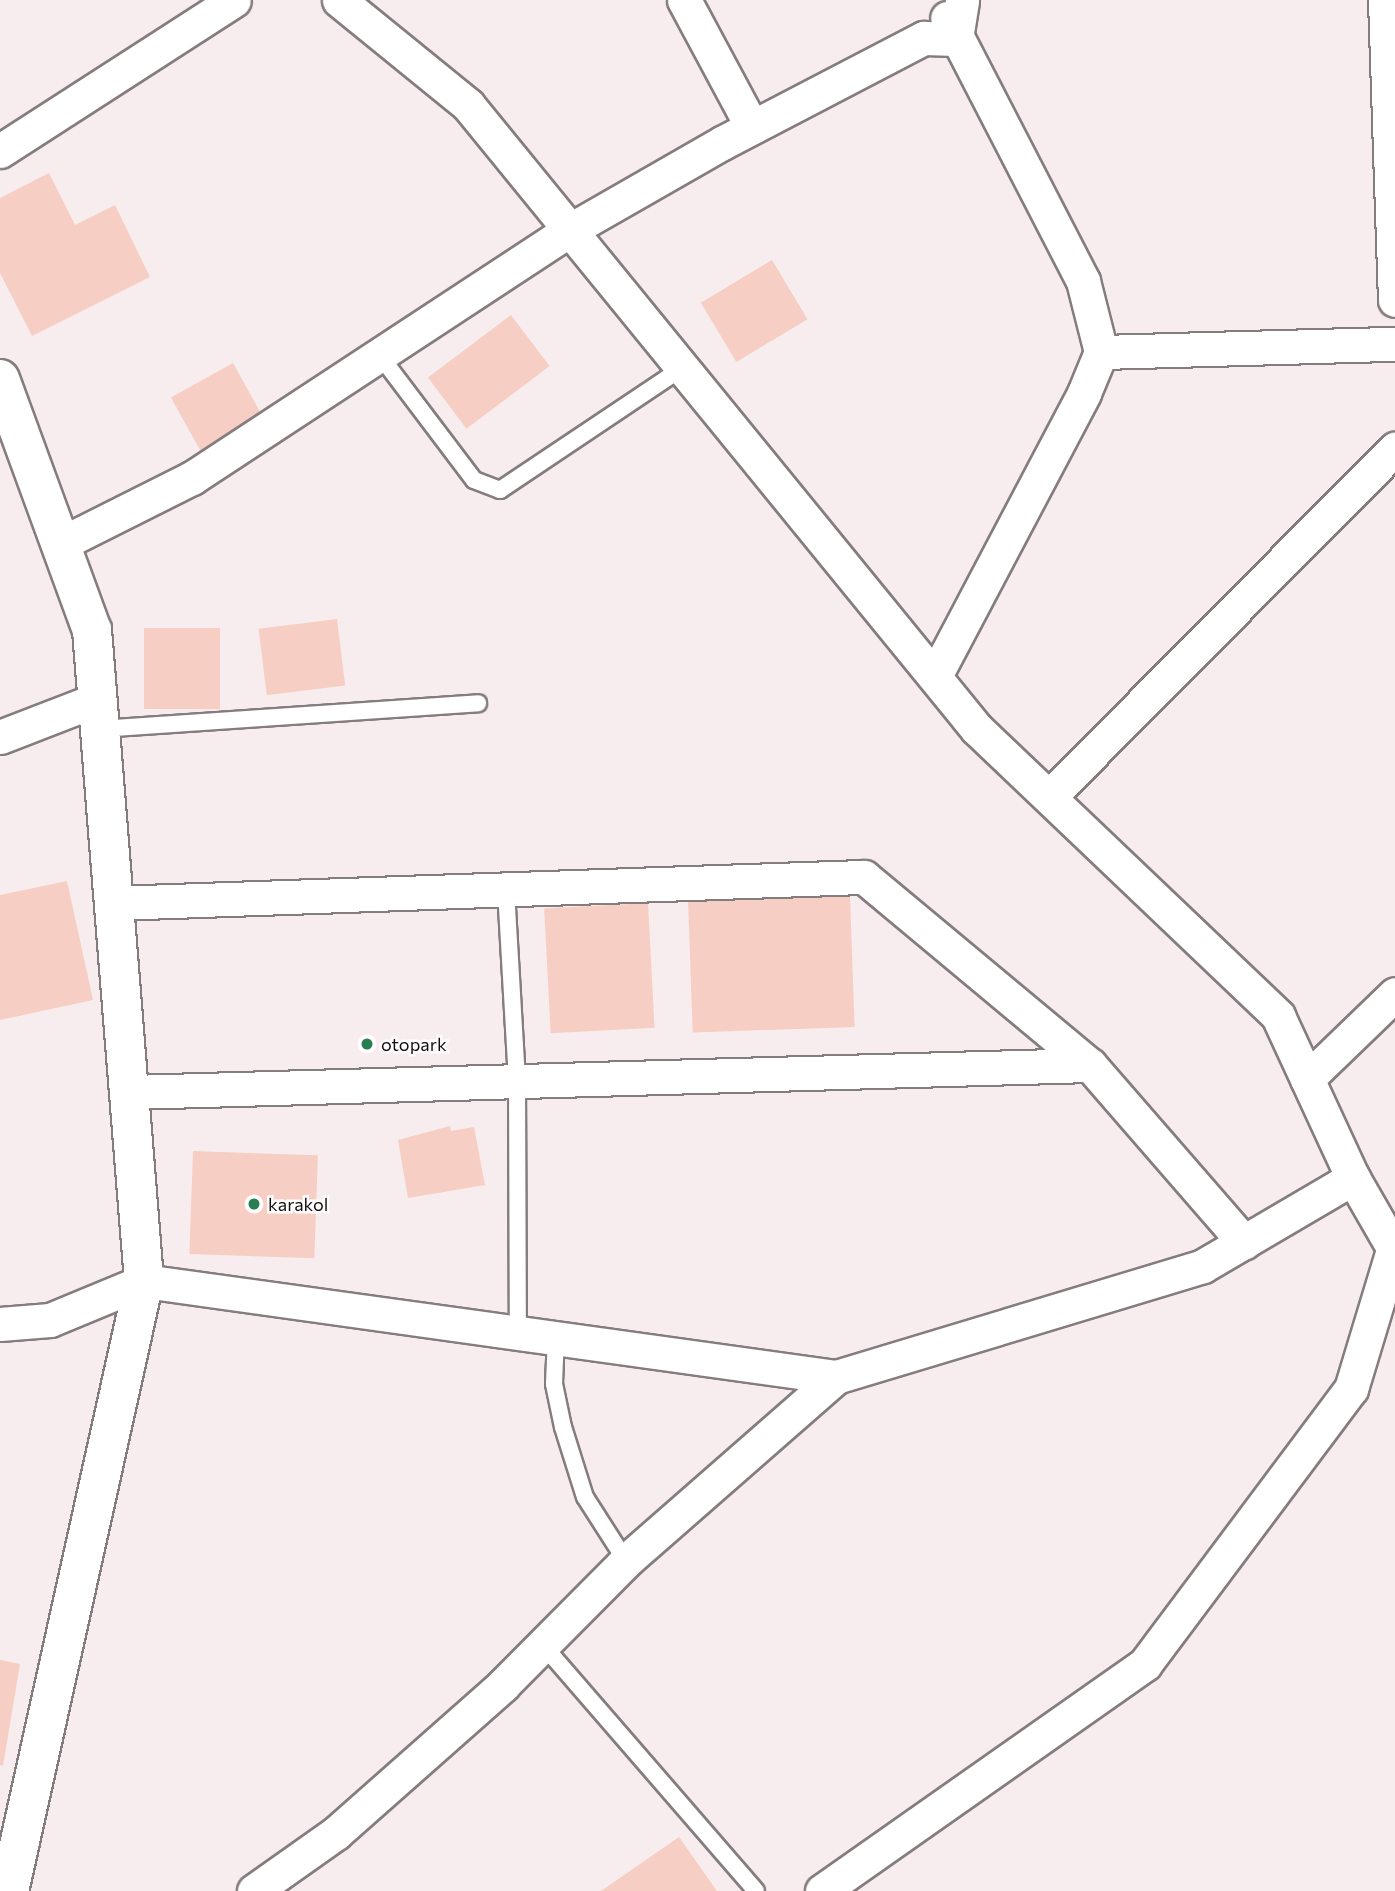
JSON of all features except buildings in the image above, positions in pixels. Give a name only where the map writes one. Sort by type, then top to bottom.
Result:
[{"type":"street","points":[[0,150],[234,0]]},
{"type":"street","points":[[339,0],[468,105],[977,729],[1278,1016],[1353,1178],[1394,1246],[1351,1389],[1145,1664],[822,1891]]},
{"type":"street","points":[[684,0],[752,127]]},
{"type":"street","points":[[934,676],[1084,393],[1101,352],[1083,281],[956,39],[939,0]]},
{"type":"street","points":[[956,39],[962,0]]},
{"type":"street","points":[[1385,0],[1395,300]]},
{"type":"street","points":[[61,544],[192,478],[378,353],[570,230],[752,127],[924,38],[956,39]]},
{"type":"street","points":[[1101,352],[1395,344]]},
{"type":"street","points":[[0,379],[92,630],[144,1281],[9,1891]]},
{"type":"street","points":[[1049,797],[1395,449]]},
{"type":"street","points":[[0,737],[99,714]]},
{"type":"street","points":[[114,904],[864,877],[1090,1065],[1244,1242]]},
{"type":"street","points":[[1307,1079],[1395,994]]},
{"type":"street","points":[[130,1092],[1090,1065]]},
{"type":"street","points":[[254,1891],[336,1833],[543,1645],[626,1561],[836,1377],[1203,1266],[1353,1178]]},
{"type":"street","points":[[0,1324],[50,1320],[144,1281],[556,1336],[836,1377]]},
{"type":"lane","points":[[378,353],[474,480],[500,489],[682,368]]},
{"type":"lane","points":[[99,714],[478,703]]},
{"type":"lane","points":[[506,890],[517,1081],[518,1331]]},
{"type":"lane","points":[[556,1336],[554,1384],[563,1427],[586,1497],[626,1561]]},
{"type":"lane","points":[[543,1645],[756,1891]]},
{"type":"place","name":"otopark","points":[[367,1044]]},
{"type":"place","name":"karakol","points":[[254,1204]]}]
